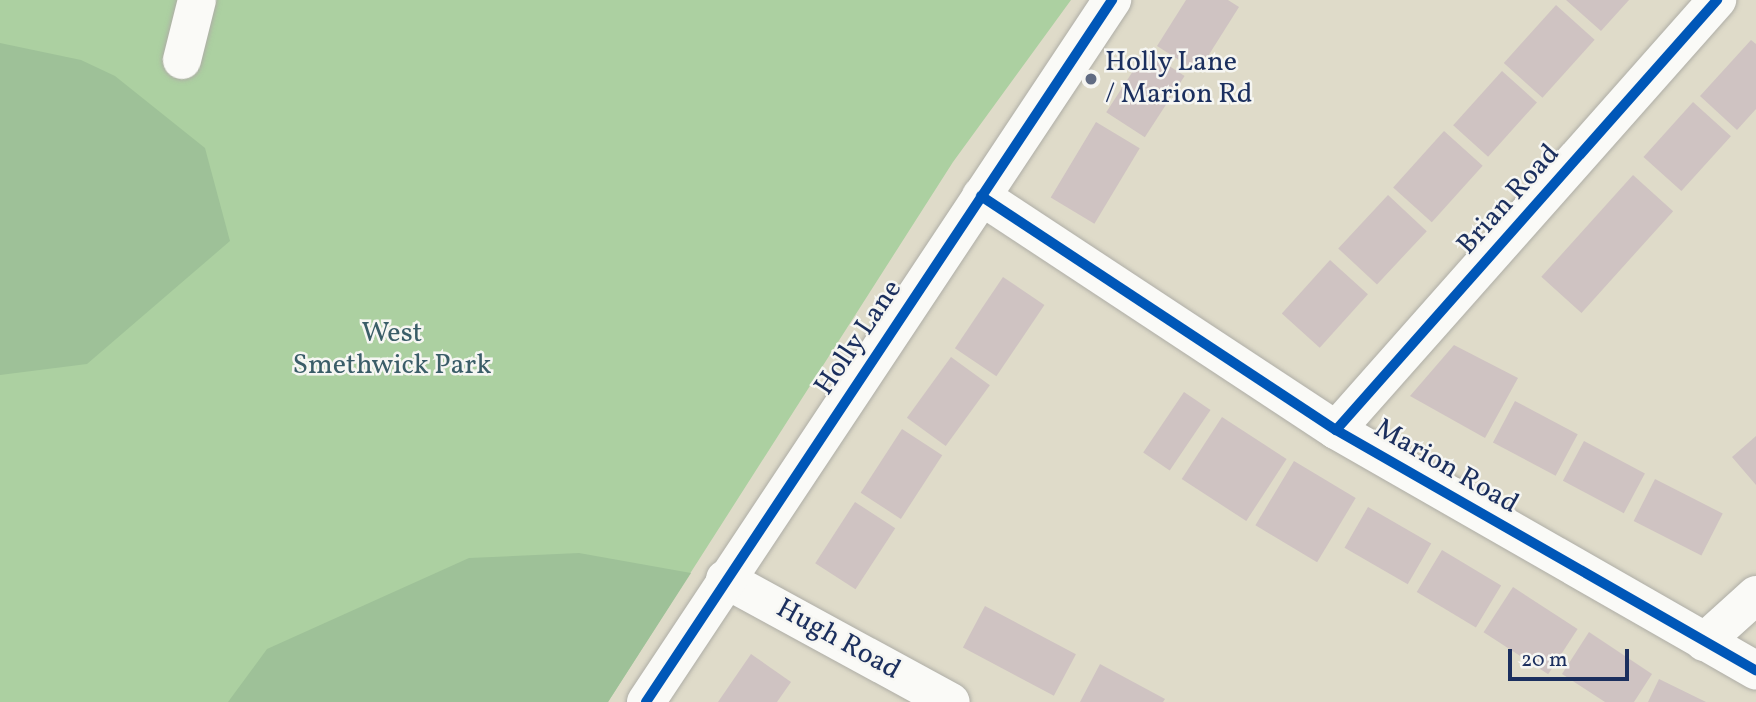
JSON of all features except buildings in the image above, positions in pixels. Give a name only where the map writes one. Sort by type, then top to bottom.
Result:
[{"type":"street","points":[[181,60],[197,0]]},
{"type":"street","name":"Holly Lane","points":[[646,702],[725,579],[1112,0]]},
{"type":"street","name":"Brian Road","points":[[1336,430],[1717,0]]},
{"type":"street","name":"Marion Road","points":[[981,197],[1336,430],[1756,671]]},
{"type":"street","name":"Hugh Road","points":[[725,579],[951,702]]},
{"type":"street","points":[[1704,642],[1756,595]]},
{"type":"green space","name":"West Smethwick Park","points":[[0,0],[1071,0],[953,162],[608,702],[0,702]]},
{"type":"green space","points":[[0,43],[81,60],[115,76],[205,148],[230,241],[87,364],[0,375]]},
{"type":"green space","points":[[579,553],[691,573],[608,702],[228,702],[267,649],[469,558]]},
{"type":"cycle path","points":[[646,702],[1112,0]]},
{"type":"cycle path","points":[[1336,430],[1717,0]]},
{"type":"cycle path","points":[[981,196],[1336,430],[1756,671]]},
{"type":"place","name":"Holly Lane / Marion Rd","points":[[1091,79]]}]
